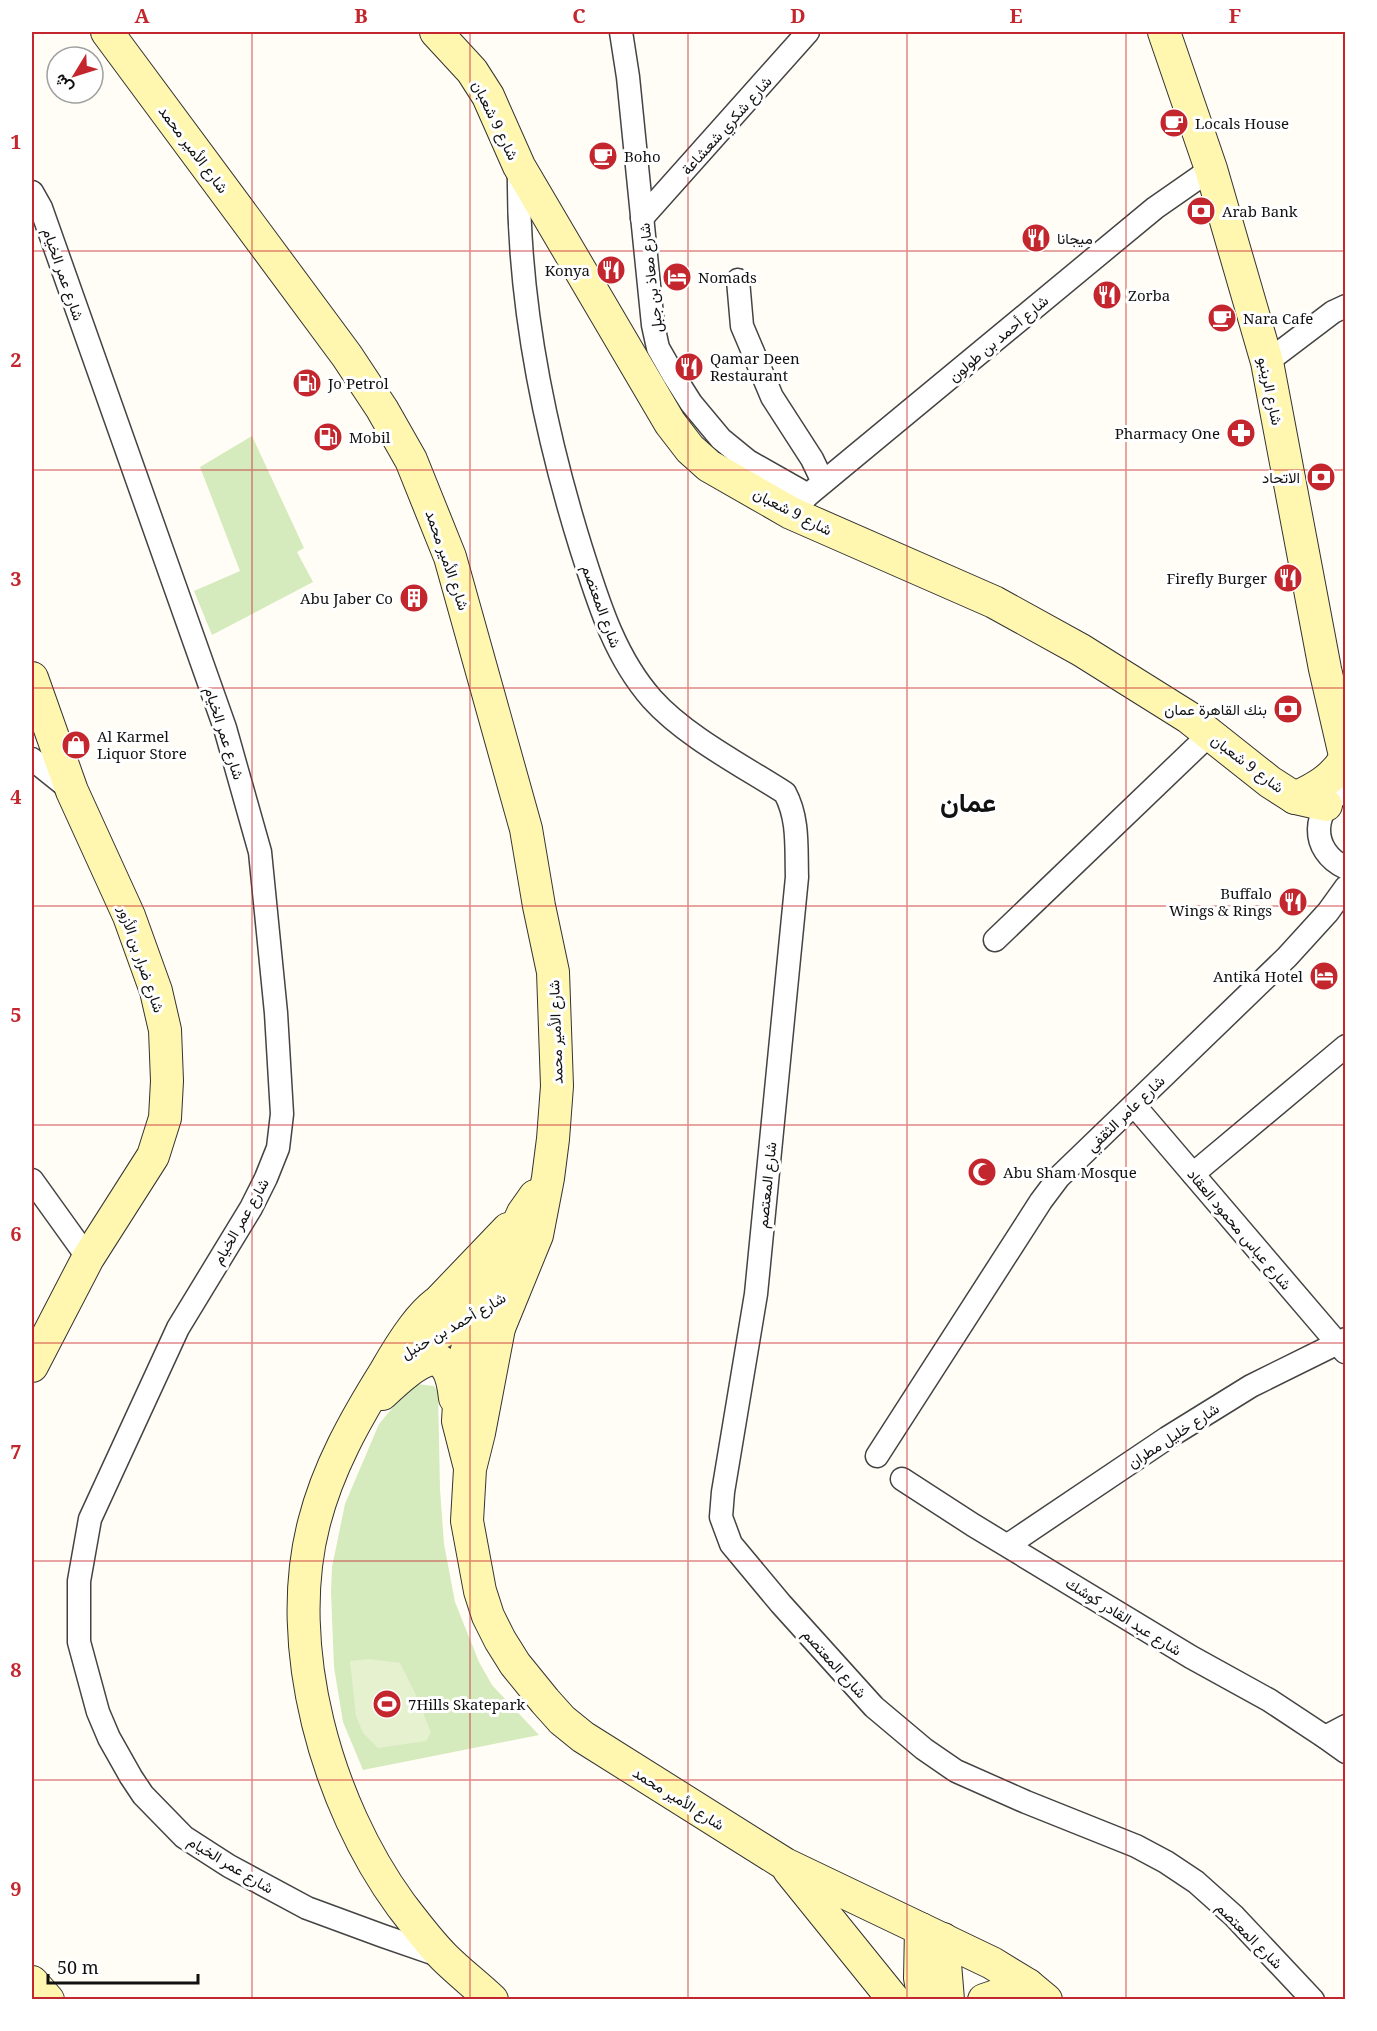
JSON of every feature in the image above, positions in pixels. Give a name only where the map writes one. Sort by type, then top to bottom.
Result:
[{"type":"street","name":"شارع الأمير محمد","points":[[107,32],[347,356],[382,409],[411,460],[450,557],[526,829],[553,972],[557,1086],[553,1139],[539,1228],[492,1308],[461,1372],[458,1421],[470,1469]]},
{"type":"street","name":"شارع 9 شعبان","points":[[436,32],[472,71],[488,96],[519,166],[670,423],[690,449],[709,466],[807,497],[1081,650],[1188,717],[1270,782],[1295,798],[1336,798]]},
{"type":"street","name":"شارع معاذ بن جبل","points":[[621,32],[628,77],[653,325],[658,348],[691,403],[721,439],[748,461],[807,497]]},
{"type":"street","name":"شارع شكري شعشاعة","points":[[642,218],[808,32]]},
{"type":"street","name":"شارع الرينبو","points":[[1164,32],[1211,169],[1267,362],[1324,669],[1345,759]]},
{"type":"street","name":"شارع المعتصم","points":[[519,166],[518,209],[525,292],[549,432],[579,543],[616,648],[630,672],[671,718],[785,793],[793,807],[796,829],[796,877],[756,1294],[723,1492],[721,1517],[731,1544],[874,1707],[924,1749],[956,1771],[1136,1846],[1166,1862],[1196,1882],[1234,1916],[1313,2000]]},
{"type":"street","name":"شارع أحمد بن طولون","points":[[807,497],[1155,208],[1211,169]]},
{"type":"street","name":"شارع عمر الخيام","points":[[32,192],[41,208],[238,768],[260,852],[276,1013],[282,1114],[278,1148],[266,1178],[251,1208],[178,1328],[90,1519],[79,1581],[79,1642],[98,1712],[115,1748],[143,1795],[184,1837],[229,1866],[307,1908],[443,1956]]},
{"type":"street","points":[[738,280],[742,326],[763,377],[772,397],[812,459],[807,497]]},
{"type":"street","points":[[1267,362],[1334,312],[1346,306]]},
{"type":"street","name":"شارع ضرار بن الأزور","points":[[32,678],[72,792],[129,916],[156,991],[165,1030],[167,1081],[165,1118],[153,1156],[88,1258],[32,1366]]},
{"type":"street","points":[[995,940],[1210,734]]},
{"type":"street","points":[[32,759],[72,792]]},
{"type":"street","points":[[1295,798],[1322,784],[1338,770],[1345,759]]},
{"type":"street","points":[[1336,798],[1319,822],[1320,841],[1325,852],[1333,861],[1346,868]]},
{"type":"street","name":"شارع عامر الثقفي","points":[[877,1456],[1059,1177],[1287,957],[1328,912],[1346,887]]},
{"type":"street","points":[[1193,1174],[1346,1046]]},
{"type":"street","name":"شارع عباس محمود العقاد","points":[[1134,1105],[1343,1345]]},
{"type":"street","name":"شارع الأمير محمد","points":[[548,1178],[523,1213],[492,1308],[479,1433],[470,1469],[468,1521],[480,1591],[488,1616],[500,1640],[529,1683],[562,1720],[583,1737],[784,1864],[992,1963],[1037,1992]]},
{"type":"street","points":[[32,1180],[88,1258]]},
{"type":"street","points":[[441,1299],[523,1213]]},
{"type":"street","name":"شارع أحمد بن حنبل","points":[[492,1308],[452,1296],[441,1299],[427,1310],[392,1359],[356,1419],[325,1485],[307,1558],[303,1594],[304,1638],[316,1715],[332,1770],[361,1839],[376,1867],[402,1905],[443,1956],[492,2000]]},
{"type":"street","name":"شارع أحمد بن حنبل","points":[[392,1359],[492,1308]]},
{"type":"street","name":"شارع خليل مطران","points":[[1008,1545],[1167,1438],[1251,1386],[1343,1345]]},
{"type":"street","points":[[356,1419],[420,1362],[425,1359],[434,1359],[446,1365],[453,1380],[458,1421]]},
{"type":"street","name":"شارع عبد القادر كوشك","points":[[902,1479],[1191,1657],[1269,1700],[1346,1752]]},
{"type":"street","points":[[1325,1737],[1346,1726]]},
{"type":"street","points":[[784,1864],[894,2000]]},
{"type":"street","points":[[924,2000],[920,1978],[932,1934]]},
{"type":"street","points":[[932,1934],[948,2000]]},
{"type":"street","points":[[32,1982],[48,2000]]},
{"type":"street","points":[[984,2000],[1037,1992]]},
{"type":"green space","points":[[252,436],[304,548],[297,552],[313,582],[212,635],[194,591],[240,571],[200,467]]},
{"type":"green space","points":[[417,1384],[434,1386],[438,1392],[440,1489],[444,1544],[455,1602],[479,1662],[492,1685],[539,1735],[363,1770],[343,1722],[334,1667],[332,1567],[345,1504],[379,1424],[409,1388]]},
{"type":"green space","name":"7Hills Skatepark","points":[[369,1659],[400,1663],[431,1732],[426,1741],[378,1748],[363,1733],[356,1716],[350,1661]]},
{"type":"place","name":"Locals House","points":[[1174,123]]},
{"type":"place","name":"Boho","points":[[603,156]]},
{"type":"place","name":"Arab Bank","points":[[1201,211]]},
{"type":"place","name":"ميجانا","points":[[1036,238]]},
{"type":"place","name":"Konya","points":[[611,270]]},
{"type":"place","name":"Nomads","points":[[677,277]]},
{"type":"place","name":"Zorba","points":[[1107,295]]},
{"type":"place","name":"Nara Cafe","points":[[1222,318]]},
{"type":"place","name":"Qamar Deen Restaurant","points":[[689,367]]},
{"type":"place","name":"Jo Petrol","points":[[307,383]]},
{"type":"place","name":"Pharmacy One","points":[[1241,433]]},
{"type":"place","name":"Mobil","points":[[328,437]]},
{"type":"place","name":"الاتحاد","points":[[1321,477]]},
{"type":"place","name":"Firefly Burger","points":[[1288,578]]},
{"type":"place","name":"Abu Jaber Co","points":[[414,598]]},
{"type":"place","name":"بنك القاهرة عمان","points":[[1288,709]]},
{"type":"place","name":"Al Karmel Liquor Store","points":[[76,745]]},
{"type":"place","name":"Buffalo Wings & Rings","points":[[1293,902]]},
{"type":"place","name":"Antika Hotel","points":[[1324,976]]},
{"type":"place","name":"Abu Sham Mosque","points":[[982,1172]]},
{"type":"place","name":"7Hills Skatepark","points":[[387,1704]]},
{"type":"district","name":"عمان","points":[[968,801]]}]
